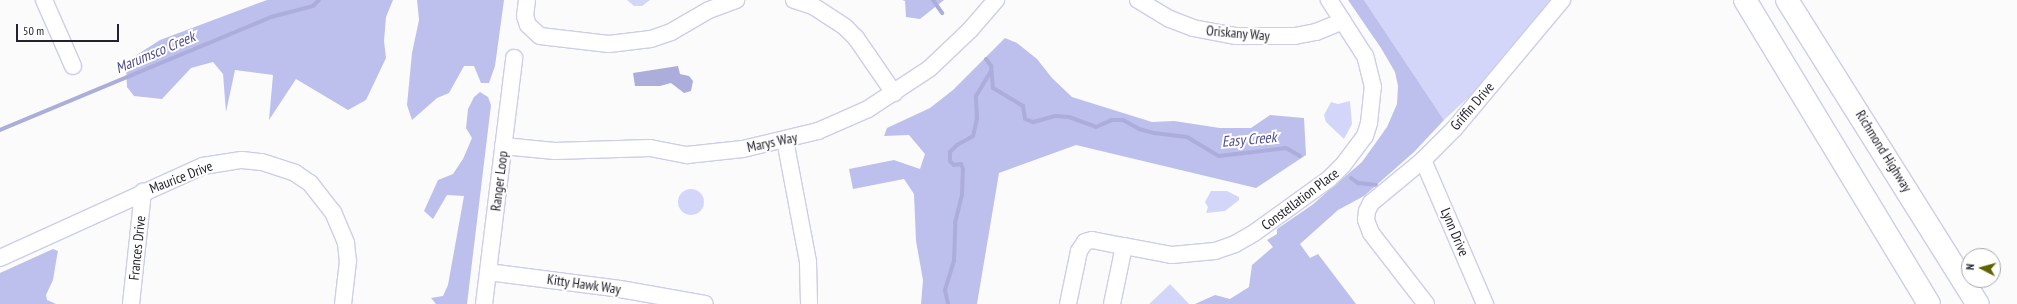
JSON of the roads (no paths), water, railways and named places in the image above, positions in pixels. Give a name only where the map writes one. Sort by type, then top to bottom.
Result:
[{"type":"main road","points":[[1745,0],[1929,304]]},
{"type":"main road","name":"Richmond Highway","points":[[1787,0],[1978,304]]},
{"type":"street","points":[[44,0],[73,66]]},
{"type":"street","points":[[527,0],[525,16],[528,25],[540,36],[609,44],[651,39],[671,32],[709,10],[736,0]]},
{"type":"street","points":[[794,0],[818,9],[845,27],[894,93]]},
{"type":"street","name":"Marys Way","points":[[503,146],[555,150],[650,148],[687,155],[743,149],[818,131],[847,119],[894,93],[938,62],[970,30],[996,0]]},
{"type":"street","name":"Oriskany Way","points":[[1138,0],[1170,19],[1193,28],[1236,36],[1295,36],[1316,32],[1343,21]]},
{"type":"street","name":"Constellation Place","points":[[1068,304],[1080,247],[1092,240],[1172,255],[1215,251],[1235,244],[1254,233],[1329,179],[1343,165],[1364,136],[1373,101],[1370,70],[1365,56],[1329,0]]},
{"type":"street","name":"Griffin Drive","points":[[1426,304],[1368,228],[1367,211],[1372,202],[1423,160],[1455,128],[1562,0]]},
{"type":"street","name":"Ranger Loop","points":[[484,304],[514,58]]},
{"type":"street","points":[[785,140],[808,262],[809,304]]},
{"type":"street","name":"Lynn Drive","points":[[1423,160],[1485,304]]},
{"type":"street","name":"Maurice Drive","points":[[0,258],[203,166],[222,162],[262,162],[294,173],[323,196],[341,228],[348,261],[343,304]]},
{"type":"street","name":"Frances Drive","points":[[131,304],[143,192]]},
{"type":"street","points":[[1112,304],[1124,246]]},
{"type":"street","name":"Kitty Hawk Way","points":[[488,272],[620,289],[705,304]]},
{"type":"waterway","name":"Marumsco Creek","points":[[0,130],[271,17],[313,6],[319,0]]},
{"type":"waterway","name":"Easy Creek","points":[[933,0],[942,13]]},
{"type":"waterway","name":"Easy Creek","points":[[986,59],[991,66],[993,88],[1023,106],[1025,119],[1033,122],[1055,116],[1069,117],[1096,127],[1112,120],[1123,120],[1139,129],[1154,133],[1187,137],[1219,156],[1286,148],[1300,156]]},
{"type":"waterway","points":[[948,304],[945,290],[954,261],[955,223],[962,195],[963,169],[961,164],[954,165],[950,161],[950,152],[957,145],[973,136],[977,118],[976,96],[991,71]]},
{"type":"waterway","name":"Easy Creek","points":[[1351,178],[1358,183],[1376,185]]}]
